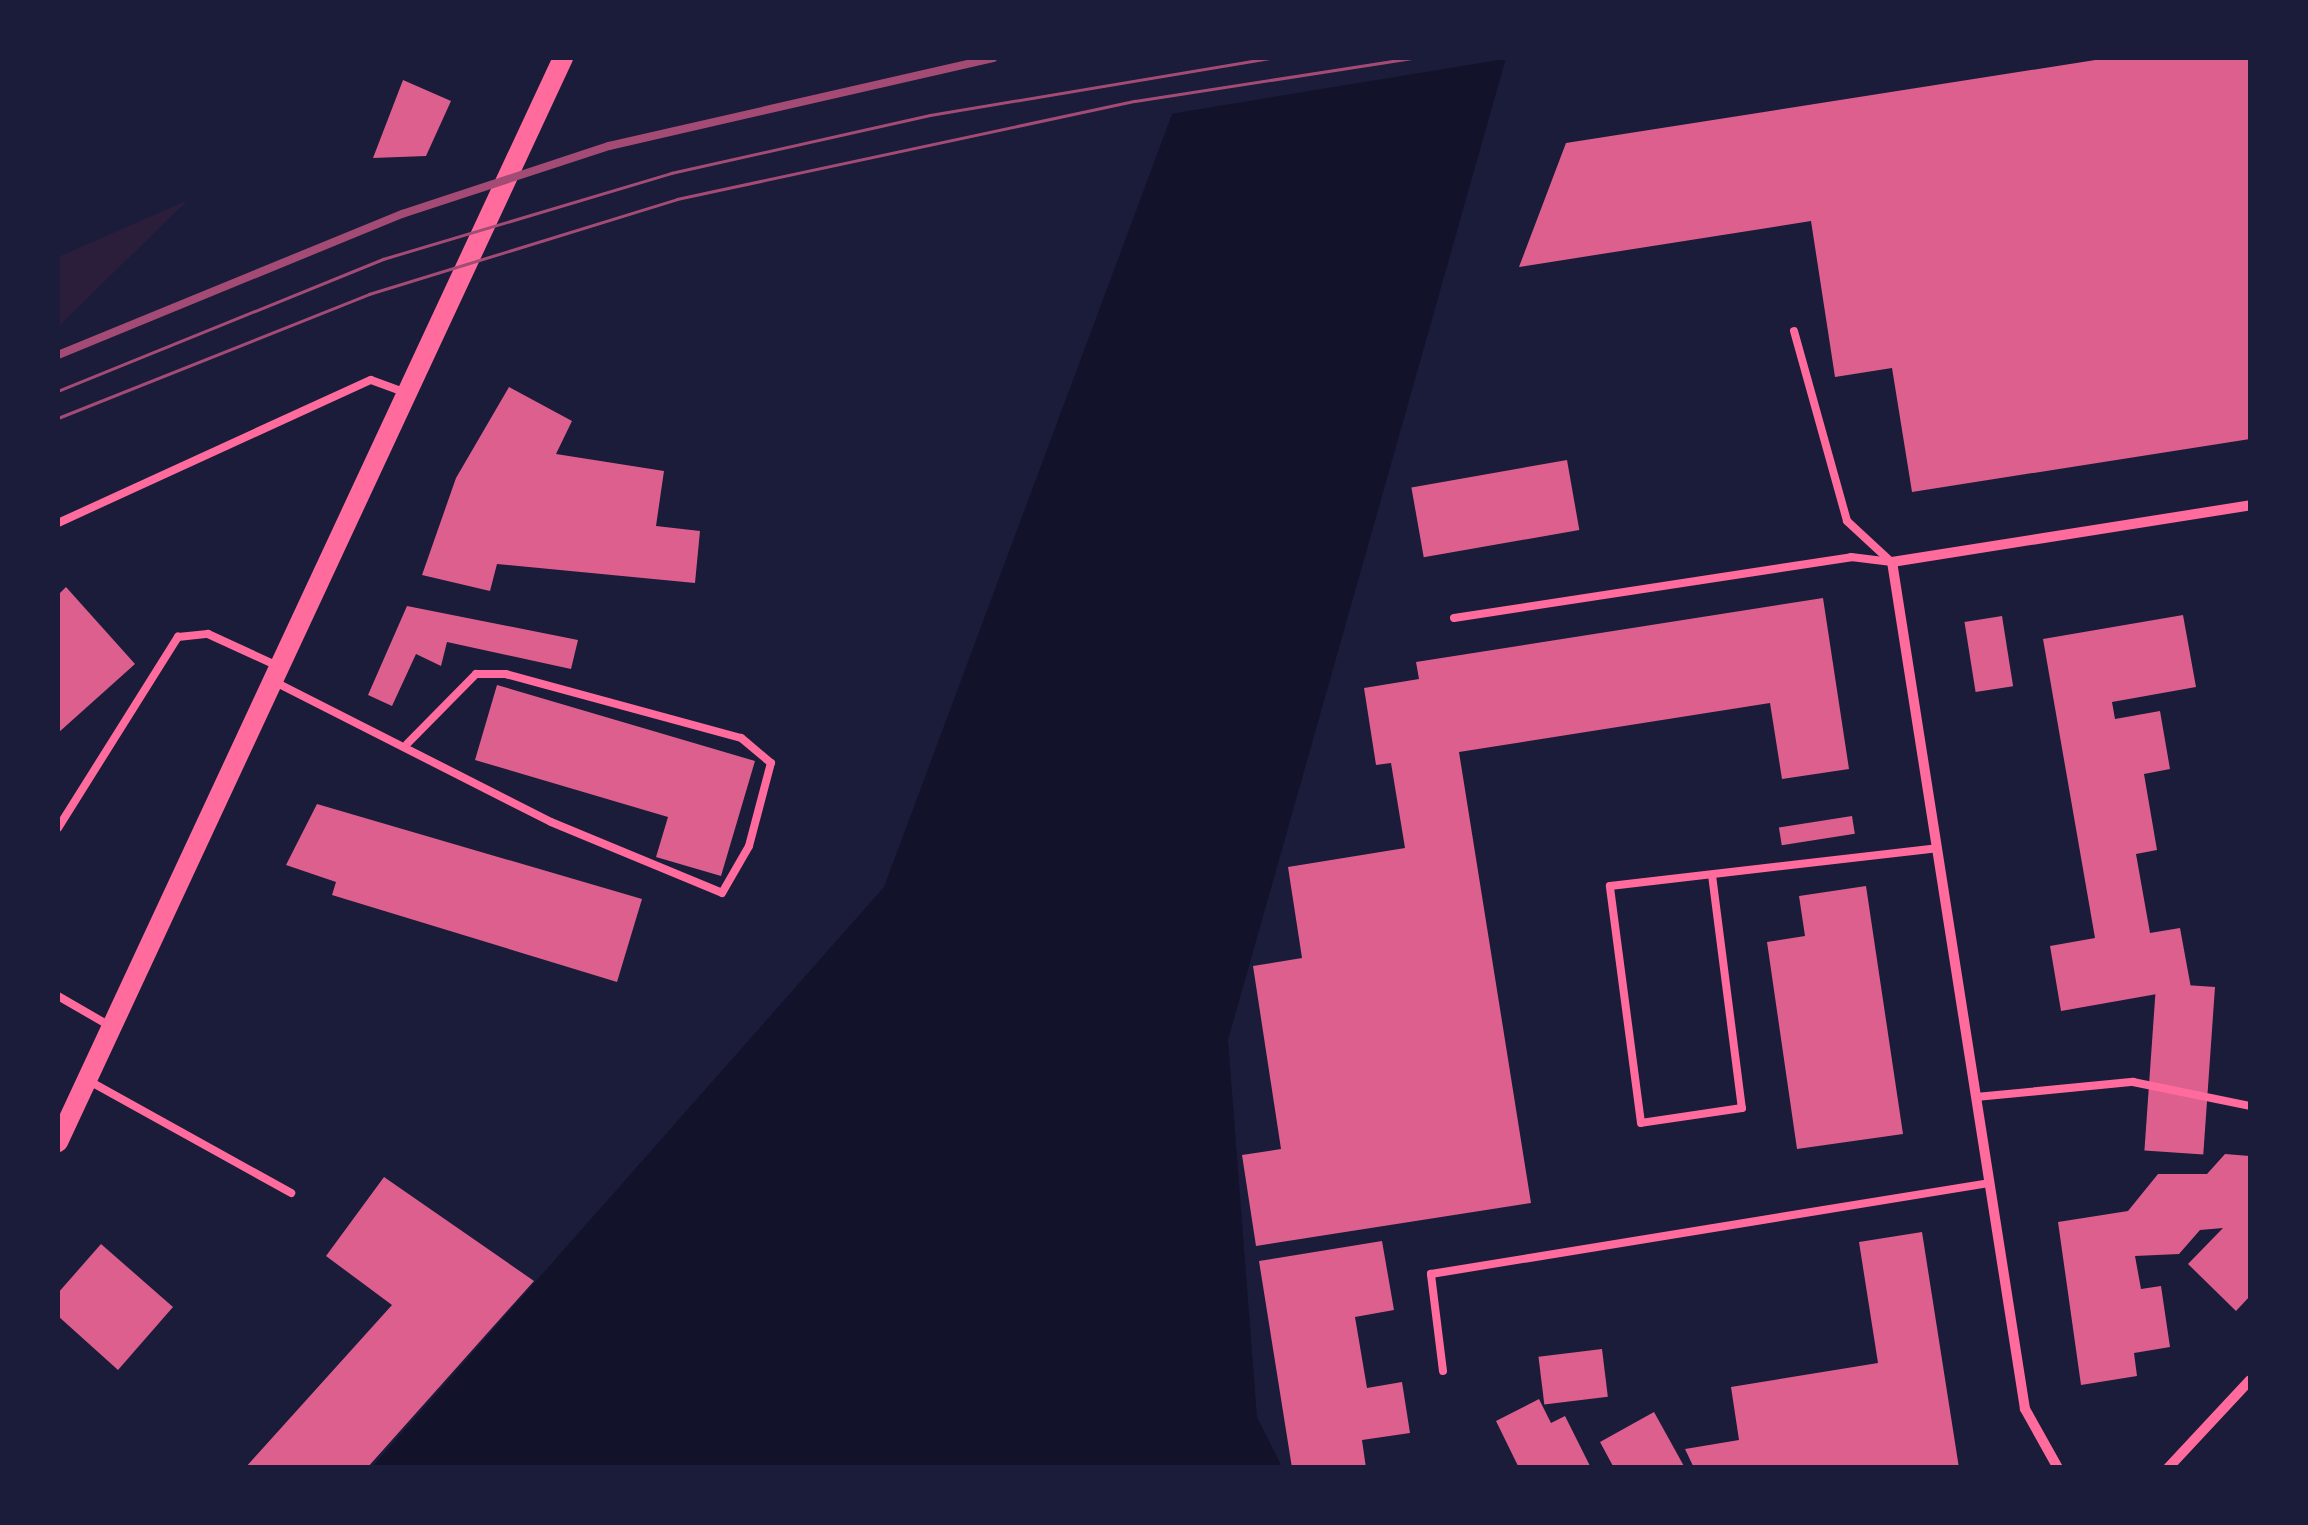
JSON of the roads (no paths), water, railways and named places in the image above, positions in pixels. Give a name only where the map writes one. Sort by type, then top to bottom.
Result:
[{"type":"main road","points":[[58,1142],[410,395],[563,58]]},
{"type":"street","points":[[2058,1468],[2025,1409],[1892,562],[2249,505],[2250,518]]},
{"type":"street","points":[[2168,1468],[2250,1380]]},
{"type":"lane","points":[[1794,331],[1847,521],[1892,562]]},
{"type":"lane","points":[[58,523],[372,380],[410,395]]},
{"type":"lane","points":[[1454,618],[1851,557],[1892,562]]},
{"type":"lane","points":[[58,828],[178,637],[208,634],[278,675],[551,822],[722,892],[738,874],[771,763],[741,738],[506,674],[476,674],[407,744]]},
{"type":"lane","points":[[1712,875],[1742,1108],[1640,1123],[1610,886],[1937,848]]},
{"type":"lane","points":[[58,996],[112,1027]]},
{"type":"lane","points":[[87,1080],[291,1192]]},
{"type":"lane","points":[[1976,1097],[2133,1082],[2250,1106]]},
{"type":"lane","points":[[1442,1371],[1431,1274],[1989,1183]]},
{"type":"tram line","points":[[58,391],[383,259],[671,173],[930,115],[1271,58]]},
{"type":"tram line","points":[[58,418],[369,294],[677,199],[1135,101],[1412,58]]},
{"type":"railway","points":[[58,355],[402,214],[609,146],[993,58]]}]
